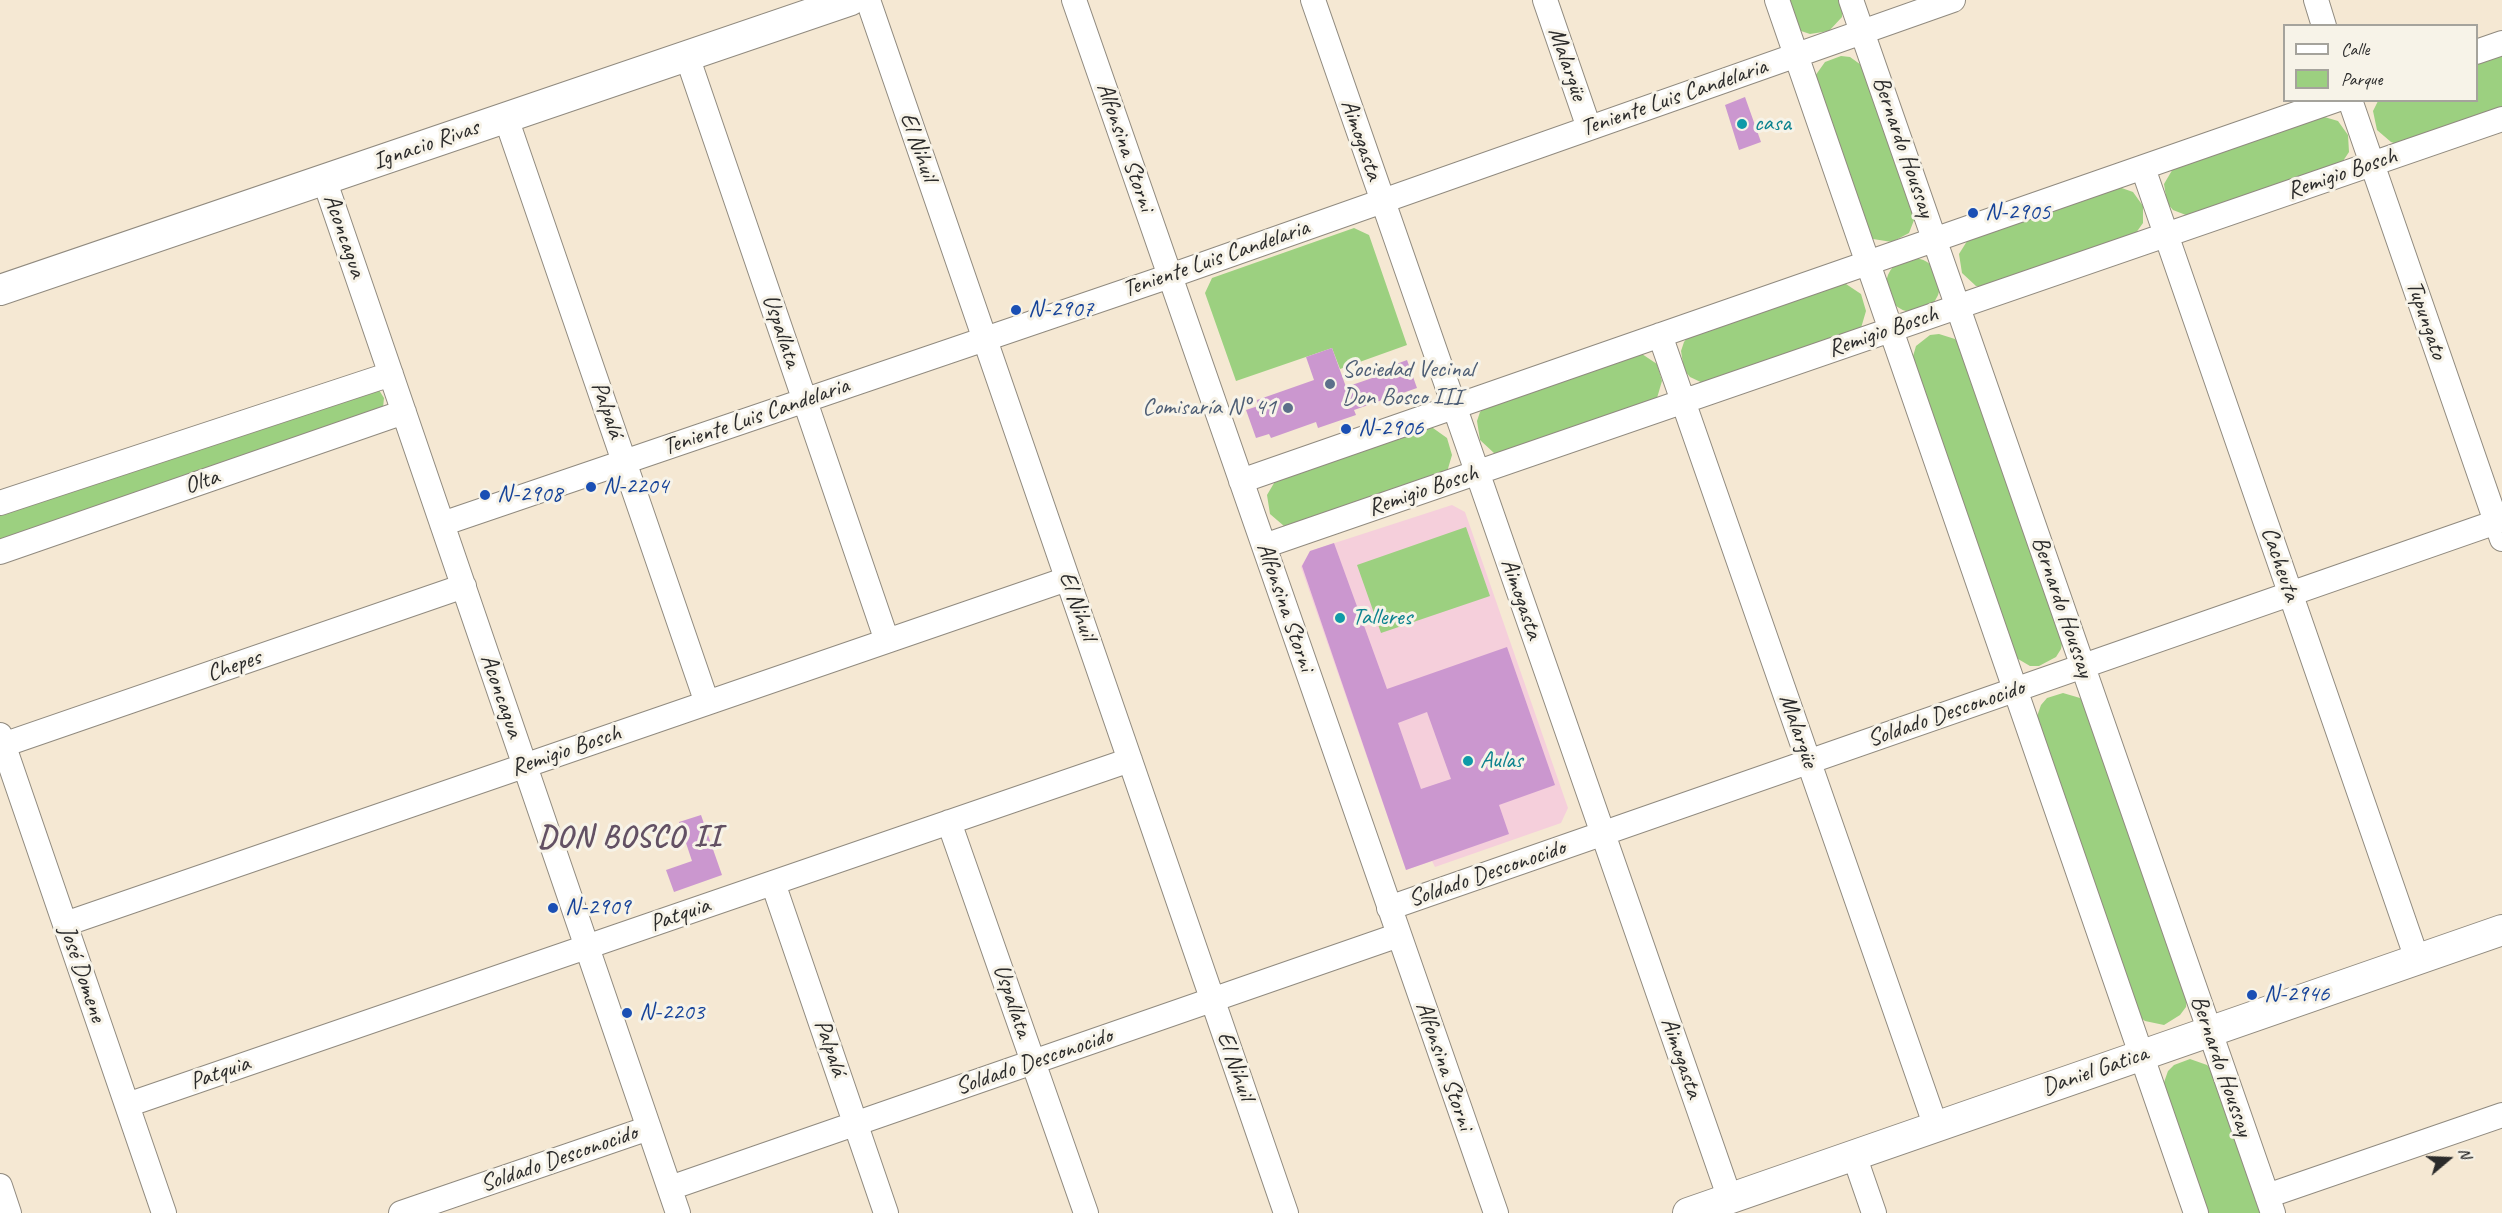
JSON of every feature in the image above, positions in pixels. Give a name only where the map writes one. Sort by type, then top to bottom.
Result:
[{"type":"main road","name":"Ignacio Rivas","points":[[0,290],[851,0]]},
{"type":"main road","name":"Daniel Gatica","points":[[1689,1213],[2502,931]]},
{"type":"street","name":"El Nihuil","points":[[868,0],[1286,1213]]},
{"type":"street","name":"Alfonsina Storni","points":[[1074,0],[1496,1213]]},
{"type":"street","name":"Aimogasta","points":[[1312,0],[1730,1199]]},
{"type":"street","name":"Malargüe","points":[[1545,0],[1589,128]]},
{"type":"street","points":[[1777,0],[2196,1213]]},
{"type":"street","name":"Bernardo Houssay","points":[[1851,0],[2270,1205]]},
{"type":"street","name":"Teniente Luis Candelaria","points":[[442,524],[1170,276],[1953,0]]},
{"type":"street","points":[[2316,0],[2323,24]]},
{"type":"street","points":[[2478,50],[2502,43]]},
{"type":"street","name":"Uspallata","points":[[687,56],[887,641]]},
{"type":"street","points":[[1241,481],[2330,102]]},
{"type":"street","name":"Tupungato","points":[[2351,102],[2500,527]]},
{"type":"street","name":"Palpalá","points":[[506,118],[707,703]]},
{"type":"street","name":"Remigio Bosch","points":[[1264,546],[2502,119]]},
{"type":"street","name":"Cacheuta","points":[[2143,168],[2417,959]]},
{"type":"street","name":"Aconcagua","points":[[324,179],[678,1213]]},
{"type":"street","name":"Malargüe","points":[[1660,335],[1936,1127]]},
{"type":"street","name":"Olta","points":[[0,503],[391,374]]},
{"type":"street","name":"Olta","points":[[0,552],[404,412]]},
{"type":"street","name":"Soldado Desconocido","points":[[1389,908],[2290,594],[2500,527]]},
{"type":"street","name":"Remigio Bosch","points":[[65,924],[1067,579]]},
{"type":"street","name":"Chepes","points":[[2,740],[464,586]]},
{"type":"street","name":"José Domene","points":[[2,740],[164,1213]]},
{"type":"street","name":"Patquia","points":[[127,1105],[1130,760]]},
{"type":"street","name":"Uspallata","points":[[949,822],[1086,1213]]},
{"type":"street","name":"Palpalá","points":[[773,883],[886,1213]]},
{"type":"street","name":"Soldado Desconocido","points":[[670,1188],[1399,935]]},
{"type":"street","points":[[2270,1205],[2502,1115]]},
{"type":"street","name":"Soldado Desconocido","points":[[401,1213],[649,1128]]},
{"type":"street","points":[[1854,1155],[1874,1213]]},
{"type":"street","points":[[0,1186],[9,1213]]},
{"type":"shaded area","points":[[1452,505],[1465,512],[1568,808],[1561,823],[1435,867],[1432,861],[1406,870],[1301,567],[1310,551]]},
{"type":"green space","points":[[1784,0],[1843,0],[1842,17],[1829,31],[1810,34],[1801,31],[1794,24]]},
{"type":"green space","points":[[2502,51],[2502,111],[2400,145],[2391,142],[2377,130],[2373,111],[2378,102],[2478,102],[2478,60]]},
{"type":"green space","points":[[1841,56],[1850,57],[1864,67],[1916,215],[1909,233],[1892,242],[1873,239],[1866,232],[1815,76],[1825,62]]},
{"type":"green space","points":[[2321,116],[2338,121],[2348,135],[2349,152],[2339,167],[2191,217],[2173,210],[2167,203],[2164,184],[2174,167]]},
{"type":"green space","points":[[2116,186],[2133,192],[2143,206],[2143,223],[2133,237],[1986,288],[1976,286],[1962,273],[1959,254],[1969,238]]},
{"type":"green space","points":[[1354,228],[1369,235],[1407,345],[1340,369],[1332,348],[1236,381],[1205,293],[1212,278]]},
{"type":"green space","points":[[1908,258],[1918,258],[1928,262],[1936,270],[1940,285],[1936,300],[1928,308],[1918,312],[1908,312],[1898,308],[1890,300],[1886,290],[1886,280],[1890,270],[1898,262]]},
{"type":"green space","points":[[1837,283],[1846,284],[1861,294],[1866,311],[1861,328],[1707,385],[1690,377],[1684,370],[1681,351],[1690,334]]},
{"type":"green space","points":[[1939,334],[1955,339],[1962,345],[2063,639],[2056,657],[2039,666],[2030,666],[2013,656],[1911,363],[1916,346],[1930,335]]},
{"type":"green space","points":[[1634,353],[1642,354],[1657,364],[1662,381],[1657,398],[1503,455],[1494,453],[1480,440],[1477,421],[1480,412],[1487,405]]},
{"type":"green space","points":[[379,390],[384,398],[383,408],[0,544],[0,513]]},
{"type":"green space","points":[[1424,427],[1433,428],[1447,438],[1452,455],[1447,472],[1284,526],[1270,514],[1267,495],[1277,478]]},
{"type":"green space","points":[[1466,527],[1490,596],[1381,633],[1357,565]]},
{"type":"green space","points":[[2063,693],[2080,698],[2086,704],[2187,997],[2186,1007],[2180,1015],[2164,1025],[2145,1021],[2137,1015],[2035,722],[2041,705],[2047,698]]},
{"type":"green space","points":[[2190,1059],[2207,1065],[2213,1071],[2264,1213],[2204,1213],[2162,1088],[2168,1071],[2174,1065]]},
{"type":"building","name":"casa","points":[[1745,97],[1761,142],[1739,150],[1725,105]]},
{"type":"building","points":[[1332,348],[1346,387],[1384,374],[1383,369],[1407,360],[1417,388],[1354,410],[1356,415],[1318,428],[1316,422],[1271,438],[1269,434],[1256,438],[1246,410],[1258,406],[1257,400],[1314,380],[1306,357]]},
{"type":"building","name":"Aulas","points":[[1334,543],[1387,689],[1507,647],[1555,785],[1499,805],[1509,834],[1406,870],[1302,566],[1310,551]],"holes":[[[1427,712],[1451,779],[1421,789],[1398,723]]]},
{"type":"building","points":[[701,815],[722,875],[674,892],[666,870],[692,861],[679,822]]},
{"type":"place","name":"casa","points":[[1742,124]]},
{"type":"place","name":"N-2905","points":[[1973,213]]},
{"type":"place","name":"N-2907","points":[[1016,310]]},
{"type":"place","name":"Sociedad Vecinal Don Bosco III","points":[[1330,384]]},
{"type":"place","name":"Comisaría N° 41","points":[[1288,408]]},
{"type":"place","name":"N-2906","points":[[1346,429]]},
{"type":"place","name":"N-2204","points":[[591,487]]},
{"type":"place","name":"N-2908","points":[[485,495]]},
{"type":"place","name":"Talleres","points":[[1340,618]]},
{"type":"place","name":"Aulas","points":[[1468,761]]},
{"type":"place","name":"N-2909","points":[[553,908]]},
{"type":"place","name":"N-2946","points":[[2252,995]]},
{"type":"place","name":"N-2203","points":[[627,1013]]},
{"type":"district","name":"DON BOSCO II","points":[[630,838]]}]
